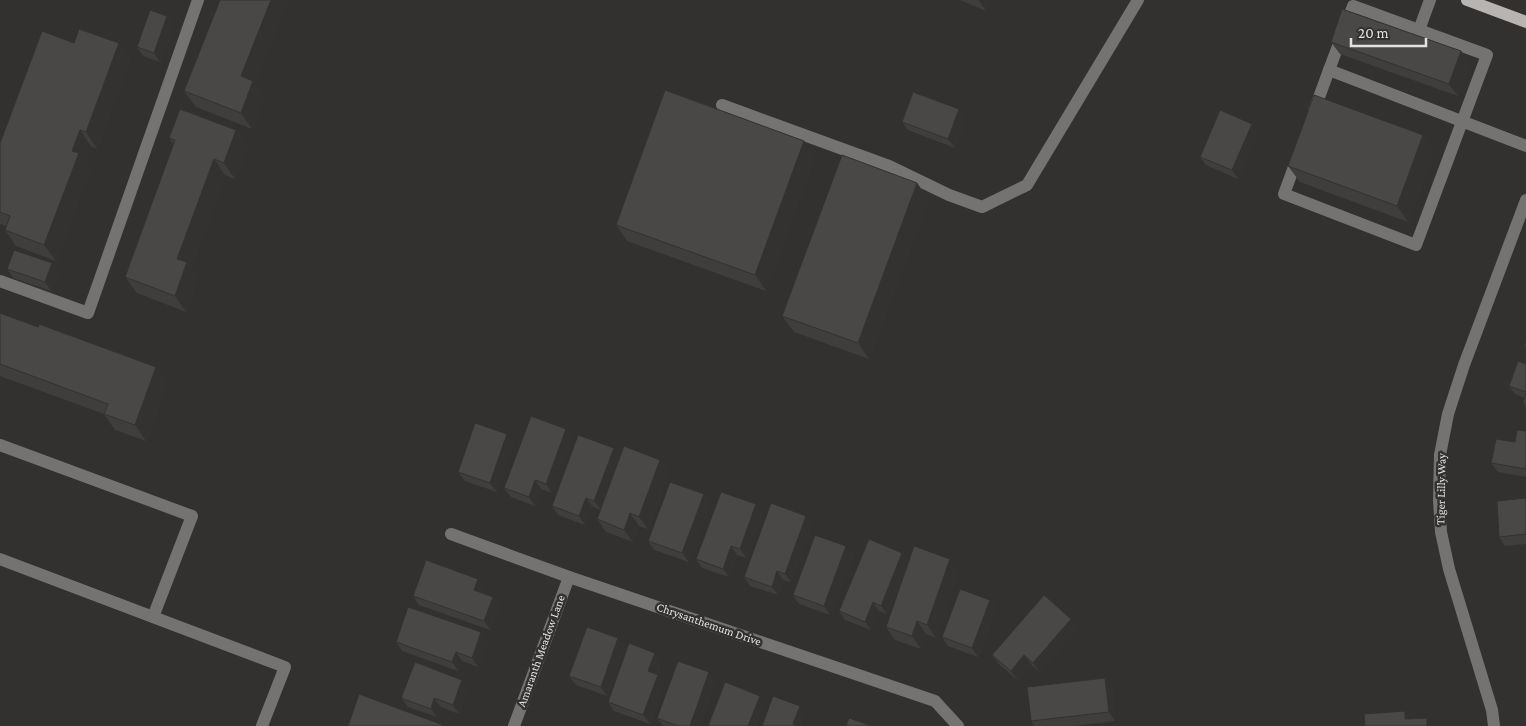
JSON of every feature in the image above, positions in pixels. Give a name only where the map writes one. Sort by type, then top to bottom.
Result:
[{"type":"main road","points":[[1466,0],[1526,22]]},
{"type":"street","points":[[0,281],[88,314],[198,0]]},
{"type":"street","points":[[722,105],[889,166],[949,195],[982,207],[1027,185],[1138,0]]},
{"type":"street","points":[[1419,30],[1430,0]]},
{"type":"street","points":[[1304,141],[1284,194],[1416,246],[1487,55],[1354,3],[1310,123]]},
{"type":"street","points":[[1329,70],[1526,146]]},
{"type":"street","name":"Tiger Lilly Way","points":[[1494,726],[1492,710],[1449,569],[1441,532],[1439,500],[1440,456],[1448,414],[1464,365],[1526,200]]},
{"type":"street","points":[[0,445],[192,516],[152,617]]},
{"type":"street","name":"Chrysanthemum Drive","points":[[452,534],[569,577],[935,701],[958,726]]},
{"type":"street","points":[[0,559],[284,667],[262,726]]},
{"type":"street","name":"Amaranth Meadow Lane","points":[[514,726],[569,577]]},
{"type":"building","points":[[220,0],[271,0],[241,76],[253,81],[241,113],[184,91]]},
{"type":"building","points":[[1342,9],[1461,51],[1449,84],[1331,42]]},
{"type":"building","points":[[150,10],[167,16],[154,53],[137,47]]},
{"type":"building","points":[[79,29],[119,43],[86,132],[80,130],[72,151],[79,153],[44,245],[5,230],[10,216],[0,212],[0,143],[42,31],[74,43]]},
{"type":"building","points":[[665,90],[804,141],[755,275],[616,225]]},
{"type":"building","points":[[913,92],[959,109],[948,139],[902,122]]},
{"type":"building","points":[[1314,95],[1423,135],[1397,206],[1288,166]]},
{"type":"building","points":[[180,109],[236,130],[224,163],[214,159],[177,259],[187,262],[175,296],[125,277],[175,140],[169,138]]},
{"type":"building","points":[[1220,110],[1252,124],[1232,170],[1200,157]]},
{"type":"building","points":[[842,155],[917,183],[858,343],[782,316]]},
{"type":"building","points":[[14,250],[52,263],[45,282],[7,269]]},
{"type":"building","points":[[0,313],[38,327],[39,324],[156,367],[135,425],[104,414],[108,404],[0,364]]},
{"type":"building","points":[[1518,361],[1526,364],[1526,392],[1509,386]]},
{"type":"building","points":[[1526,393],[1526,404],[1523,403]]},
{"type":"building","points":[[531,416],[566,429],[546,484],[535,480],[529,497],[504,488]]},
{"type":"building","points":[[475,423],[507,434],[490,483],[458,472]]},
{"type":"building","points":[[1517,430],[1526,431],[1526,469],[1491,463],[1496,439],[1515,442]]},
{"type":"building","points":[[578,435],[614,448],[594,501],[586,498],[579,516],[552,506]]},
{"type":"building","points":[[624,446],[660,460],[639,517],[630,513],[624,530],[597,519]]},
{"type":"building","points":[[670,482],[704,494],[682,553],[648,541]]},
{"type":"building","points":[[721,492],[756,504],[740,549],[731,546],[723,569],[696,559]]},
{"type":"building","points":[[1526,498],[1526,534],[1499,537],[1497,501]]},
{"type":"building","points":[[771,503],[806,516],[785,574],[777,571],[772,587],[744,577]]},
{"type":"building","points":[[815,535],[846,546],[824,606],[793,595]]},
{"type":"building","points":[[869,539],[902,553],[881,606],[873,602],[865,622],[839,611]]},
{"type":"building","points":[[914,546],[950,559],[927,625],[917,621],[912,636],[886,627]]},
{"type":"building","points":[[426,560],[478,579],[474,590],[493,597],[484,621],[413,596]]},
{"type":"building","points":[[960,589],[990,600],[972,648],[942,637]]},
{"type":"building","points":[[1044,595],[1071,619],[1033,663],[1024,655],[1011,671],[992,655]]},
{"type":"building","points":[[408,607],[481,632],[472,658],[456,652],[452,662],[396,642]]},
{"type":"building","points":[[587,627],[618,638],[601,687],[569,676]]},
{"type":"building","points":[[629,643],[655,653],[648,671],[658,675],[643,715],[608,702]]},
{"type":"building","points":[[678,661],[709,672],[690,726],[678,726],[657,718]]},
{"type":"building","points":[[415,662],[462,680],[453,705],[434,698],[431,709],[401,698]]},
{"type":"building","points":[[1105,678],[1109,712],[1031,721],[1027,687]]},
{"type":"building","points":[[725,682],[760,696],[748,726],[708,726]]},
{"type":"building","points":[[359,694],[443,725],[443,726],[348,726]]},
{"type":"building","points":[[773,696],[800,706],[793,724],[799,726],[762,726]]},
{"type":"building","points":[[1405,711],[1405,719],[1427,718],[1427,726],[1365,726],[1364,714]]},
{"type":"building","points":[[849,718],[872,726],[846,726]]}]
